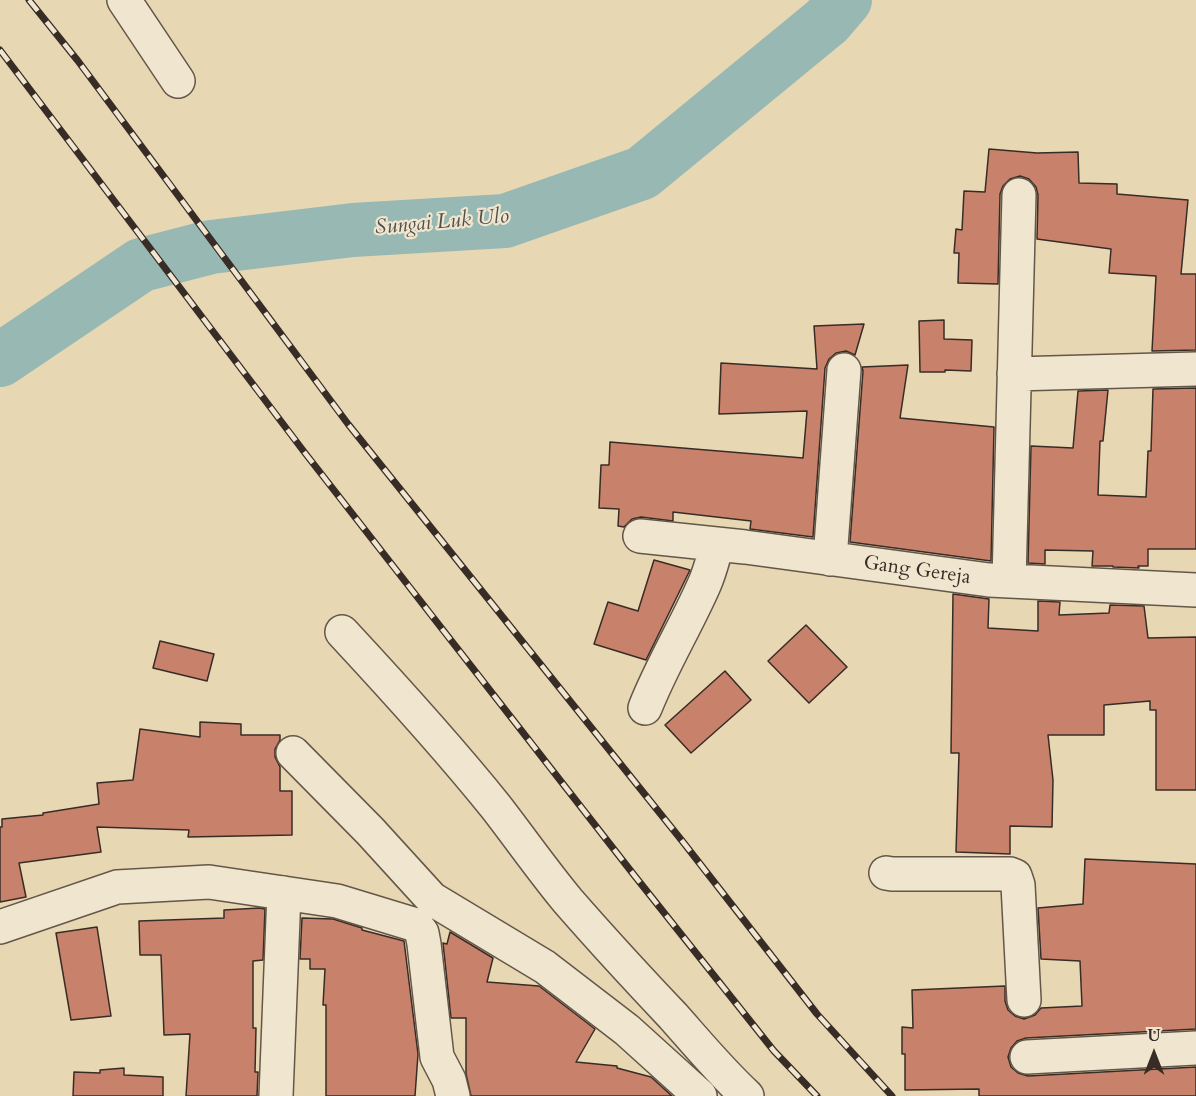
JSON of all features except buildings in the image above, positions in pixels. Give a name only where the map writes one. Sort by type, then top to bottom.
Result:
[{"type":"street","points":[[124,0],[178,81]]},
{"type":"street","points":[[1009,581],[1019,195]]},
{"type":"street","points":[[1014,374],[1196,369]]},
{"type":"street","points":[[830,559],[844,370]]},
{"type":"street","name":"Gang Gereja","points":[[640,536],[990,580],[1196,590]]},
{"type":"street","points":[[645,708],[663,666],[706,582],[717,544]]},
{"type":"street","points":[[342,632],[451,753],[569,902],[747,1096]]},
{"type":"street","points":[[293,753],[370,831],[424,912],[423,933],[437,1057],[449,1080],[453,1096]]},
{"type":"street","points":[[886,873],[1010,874],[1016,876],[1024,1000]]},
{"type":"street","points":[[0,927],[117,887],[209,882],[424,912],[546,968],[627,1030],[689,1087],[705,1050]]},
{"type":"street","points":[[276,1096],[284,893]]},
{"type":"street","points":[[1027,1057],[1196,1048]]},
{"type":"waterway","name":"Sungai Luk Ulo","points":[[0,360],[141,265],[211,247],[353,230],[505,221],[642,173],[827,21],[845,0]]},
{"type":"railway","points":[[29,0],[78,61],[348,424],[683,842],[817,1014],[892,1096]]},
{"type":"railway","points":[[0,50],[305,453],[634,875],[774,1051],[817,1096]]}]
